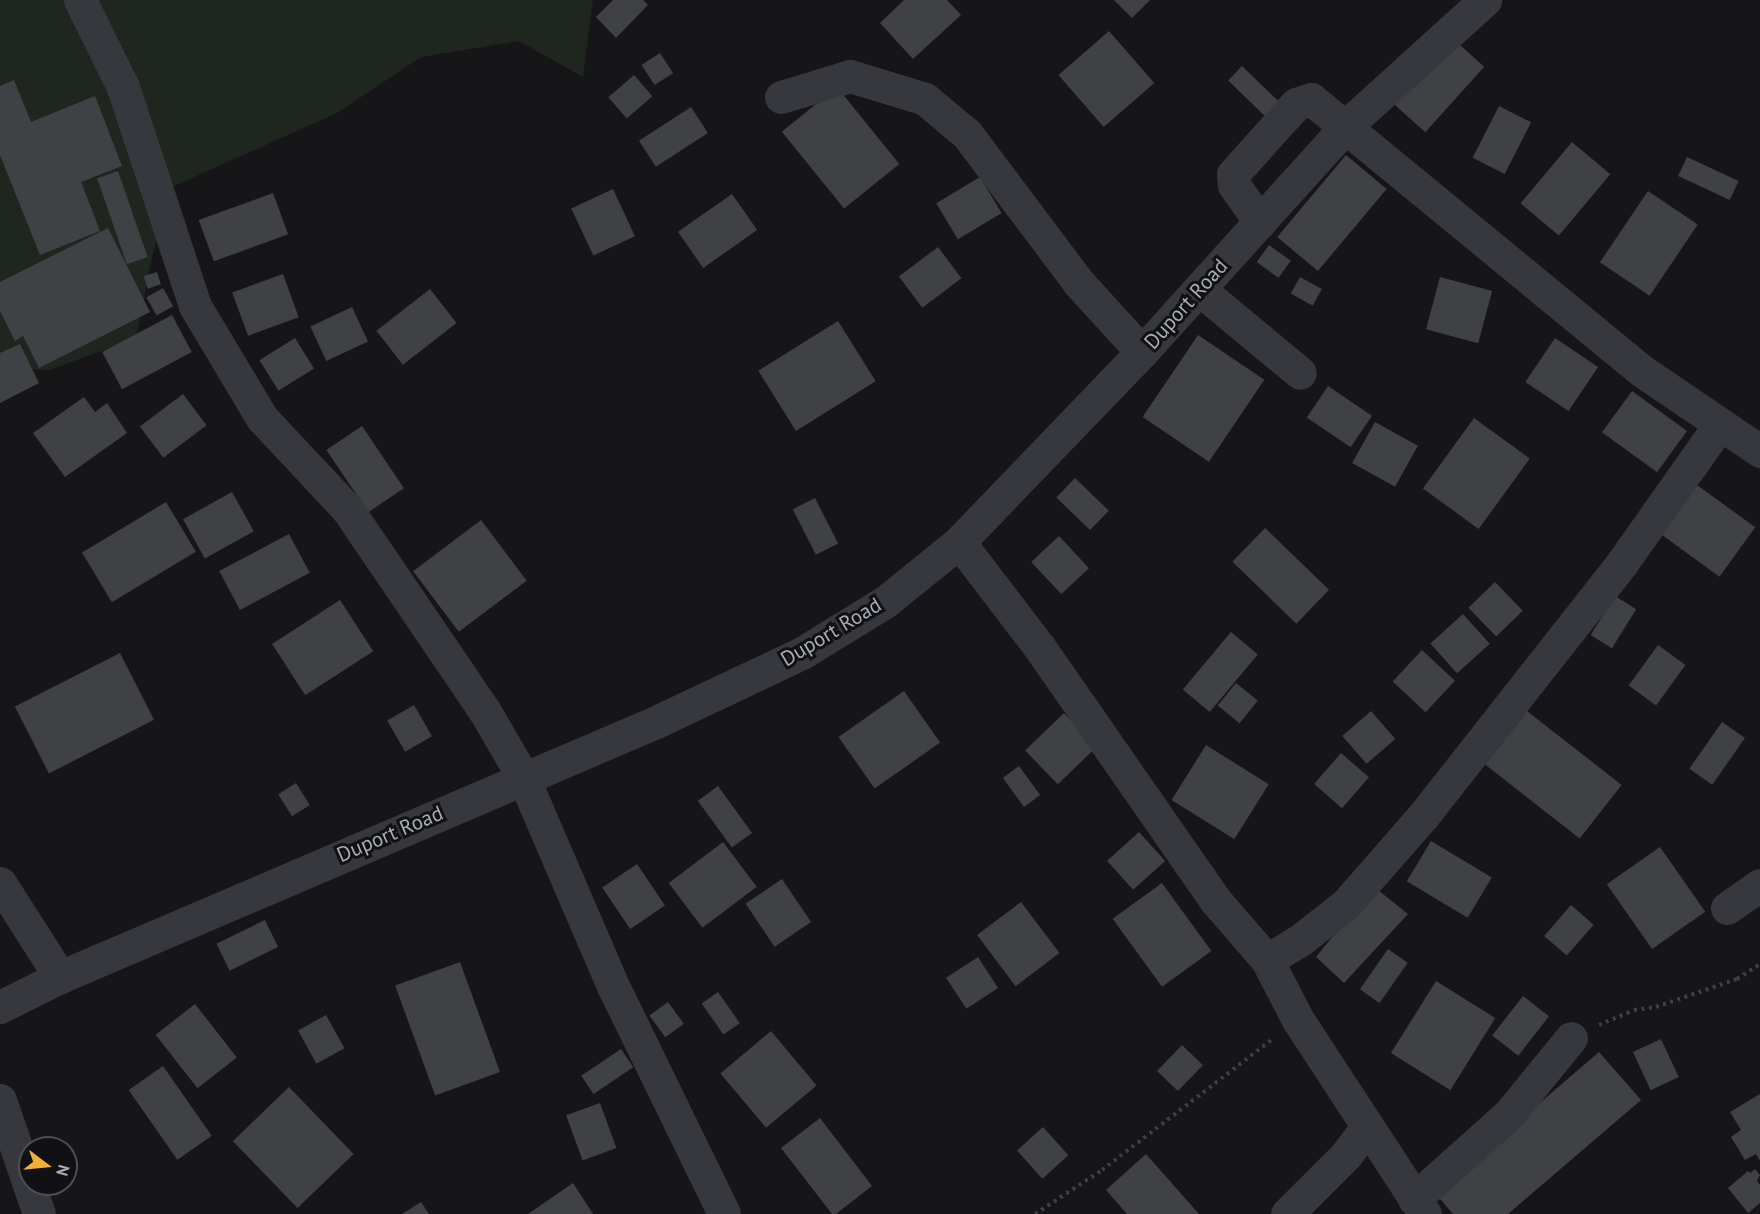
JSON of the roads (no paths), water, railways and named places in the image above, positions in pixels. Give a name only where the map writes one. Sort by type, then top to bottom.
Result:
[{"type":"street","points":[[80,0],[123,87],[195,306],[262,418],[348,510],[484,710],[523,777],[614,988],[724,1214]]},
{"type":"street","name":"Duport Road","points":[[0,1007],[60,977],[656,722],[802,653],[885,602],[959,542],[1142,352],[1346,126],[1485,0]]},
{"type":"street","points":[[781,97],[850,76],[925,99],[967,134],[1078,282],[1142,352]]},
{"type":"street","points":[[1260,222],[1234,185],[1233,174],[1296,104],[1304,99],[1311,99],[1642,371],[1760,451]]},
{"type":"street","points":[[1199,290],[1300,373]]},
{"type":"street","points":[[1268,960],[1299,941],[1346,904],[1423,816],[1622,563],[1720,424]]},
{"type":"street","points":[[959,542],[1040,648],[1215,900],[1268,960],[1298,1020],[1420,1207],[1509,1114],[1571,1038]]},
{"type":"street","points":[[0,883],[60,977]]},
{"type":"street","points":[[1727,908],[1760,885]]},
{"type":"street","points":[[0,1100],[39,1214]]},
{"type":"street","points":[[1287,1214],[1346,1155],[1367,1127]]}]
